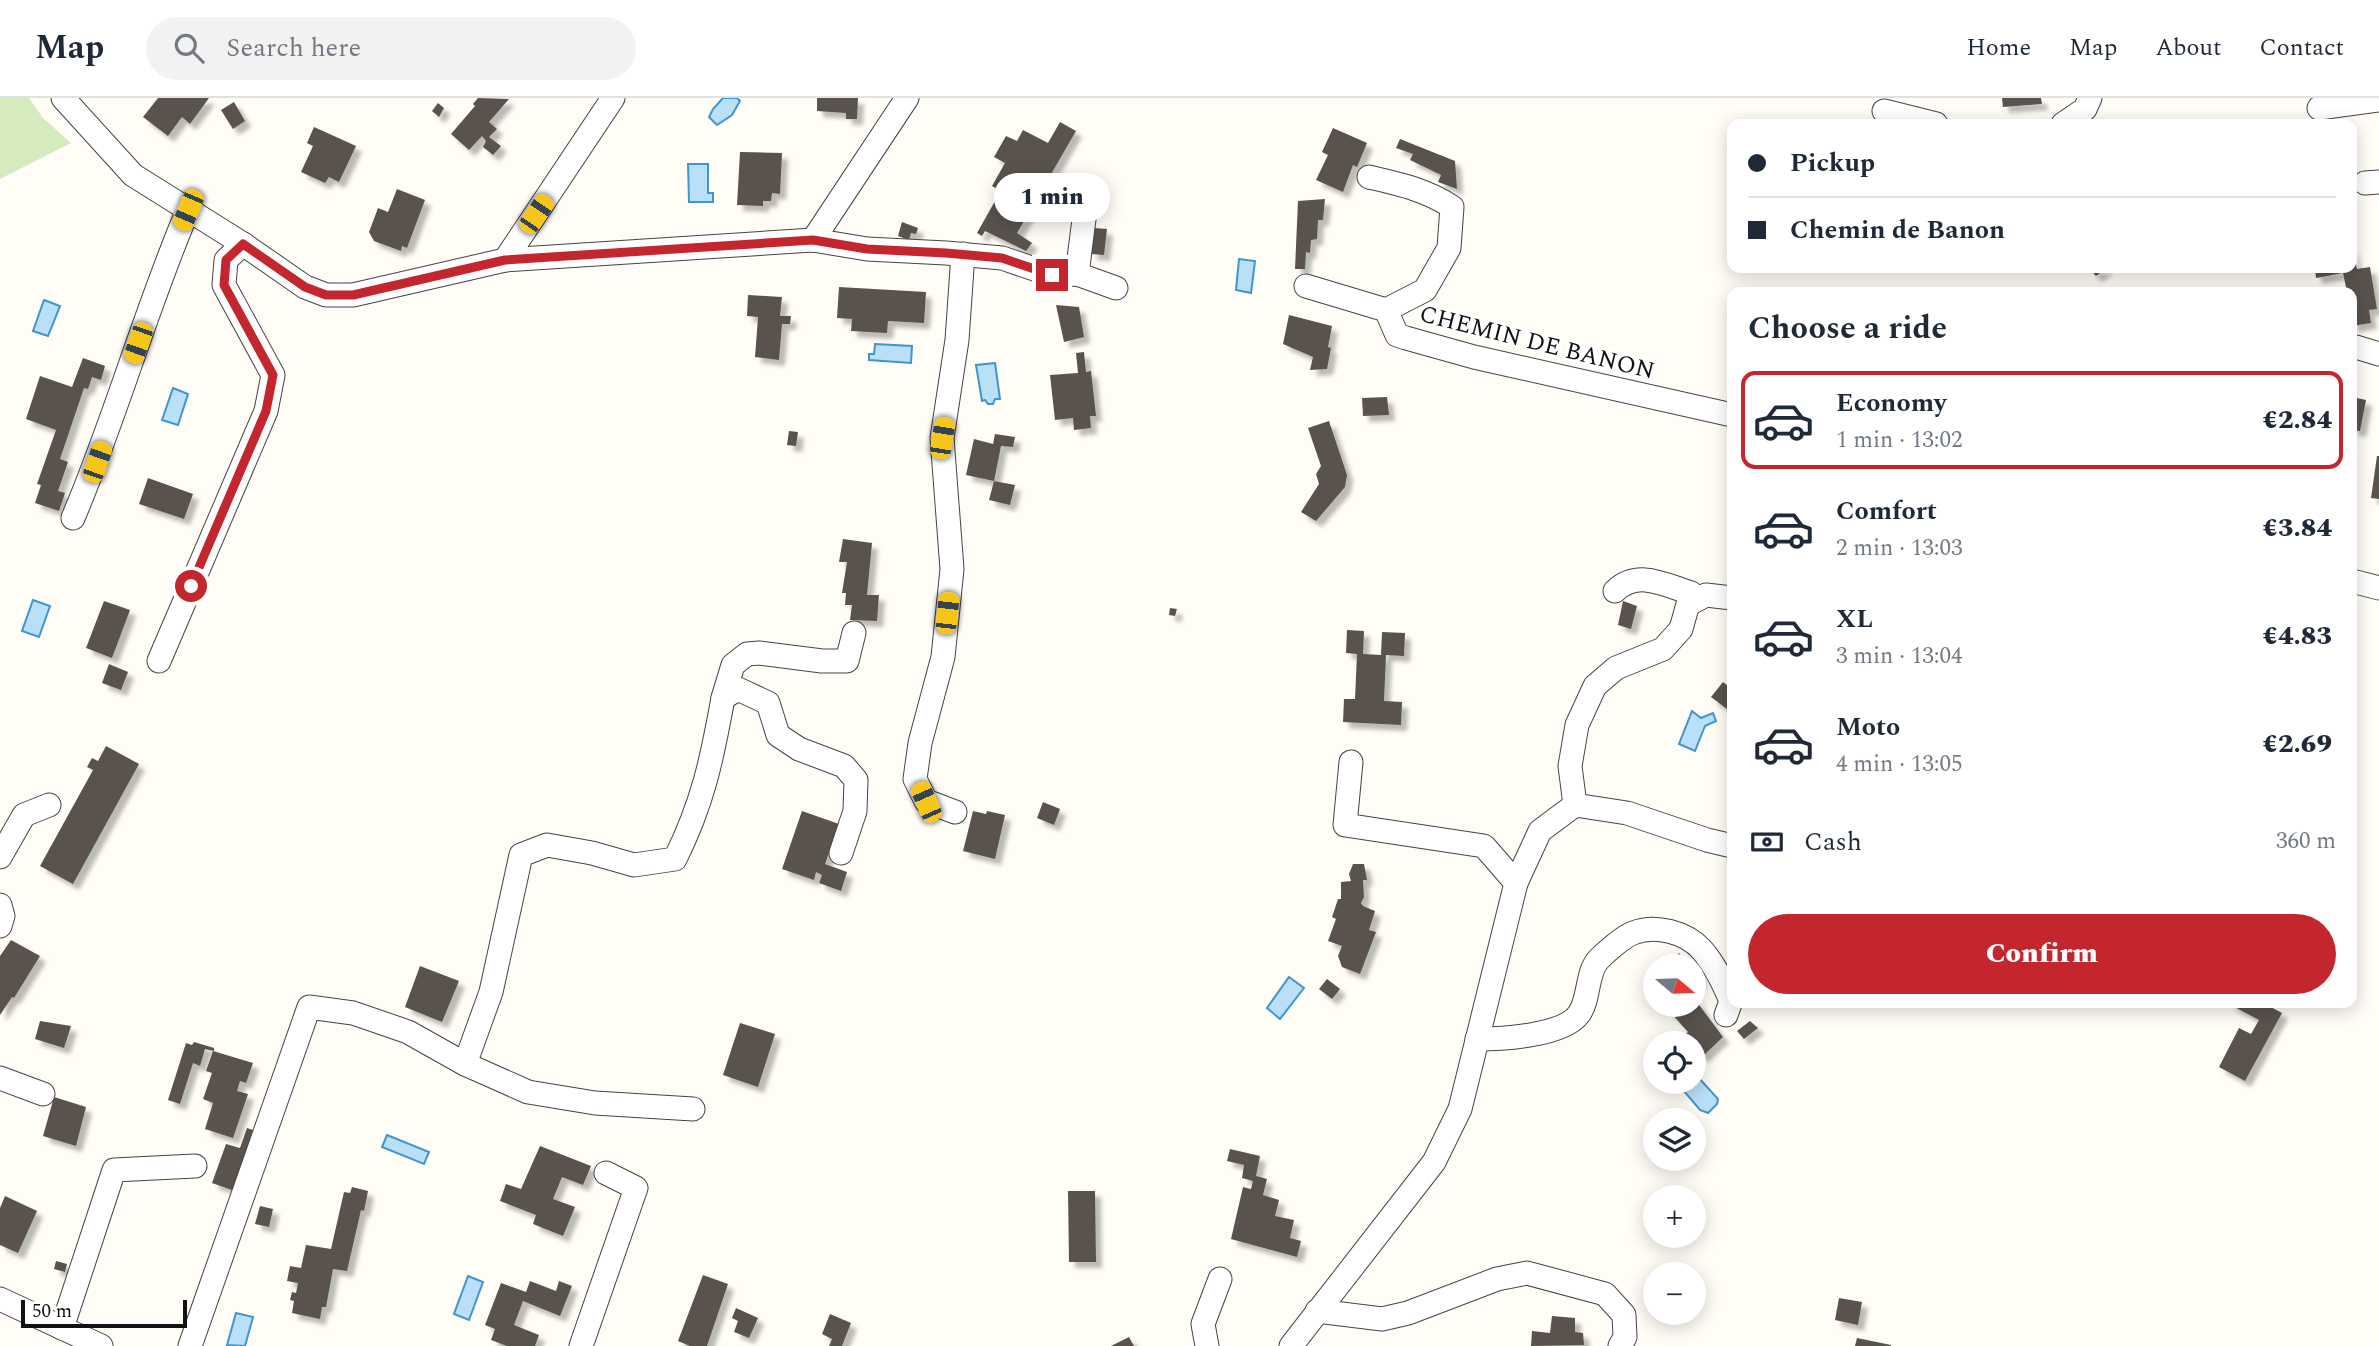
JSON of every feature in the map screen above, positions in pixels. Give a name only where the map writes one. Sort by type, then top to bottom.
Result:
[{"type":"street","points":[[63,98],[133,175],[243,244],[305,287],[326,295],[353,295],[505,260],[813,240],[867,249],[1002,258],[1052,275],[1076,274],[1116,288]]},
{"type":"street","points":[[505,260],[613,98]]},
{"type":"street","points":[[813,240],[907,98]]},
{"type":"street","points":[[2070,119],[2085,109],[2090,98]]},
{"type":"street","points":[[2319,108],[2379,100]]},
{"type":"street","points":[[1884,111],[1916,119]]},
{"type":"street","points":[[1369,177],[1411,187],[1438,197],[1452,207],[1450,248],[1424,290],[1386,310]]},
{"type":"street","points":[[1076,274],[1087,196]]},
{"type":"street","points":[[73,518],[97,462],[164,268],[188,210]]},
{"type":"street","points":[[159,661],[266,411],[273,375],[224,285],[226,260],[243,244]]},
{"type":"street","points":[[955,813],[926,802],[915,779],[920,743],[943,657],[952,569],[942,438],[957,340],[962,254]]},
{"type":"street","name":"CHEMIN DE BANON","points":[[1306,286],[1386,310],[1397,335],[1406,338],[1487,360],[1727,414]]},
{"type":"street","points":[[2357,347],[2379,354]]},
{"type":"street","points":[[1575,805],[1570,766],[1577,725],[1595,686],[1616,668],[1663,649],[1681,629],[1691,593],[1640,578],[1615,591]]},
{"type":"street","points":[[2357,582],[2379,588]]},
{"type":"street","points":[[1689,604],[1706,595],[1727,597]]},
{"type":"street","points":[[465,1064],[491,992],[521,855],[547,845],[592,853],[634,865],[675,859],[692,825],[710,770],[723,698],[733,665],[747,654],[759,653],[822,662],[847,661],[853,633]]},
{"type":"street","points":[[723,698],[738,689],[768,703],[778,735],[799,749],[844,765],[856,780],[855,811],[841,853]]},
{"type":"street","points":[[1351,762],[1345,825],[1483,846],[1516,883]]},
{"type":"street","points":[[0,858],[24,815],[48,805]]},
{"type":"street","points":[[1291,1346],[1434,1161],[1460,1110],[1516,883],[1540,831],[1575,805],[1626,813],[1727,845]]},
{"type":"street","points":[[0,905],[3,916],[0,926]]},
{"type":"street","points":[[1477,1039],[1503,1039],[1552,1031],[1578,1014],[1597,960],[1632,933],[1659,928],[1680,935],[1700,947],[1720,976],[1727,992]]},
{"type":"street","points":[[190,1346],[309,1007],[353,1013],[408,1032],[465,1064],[528,1092],[596,1103],[694,1109]]},
{"type":"street","points":[[1726,1016],[1729,1008]]},
{"type":"street","points":[[0,1078],[43,1094]]},
{"type":"street","points":[[62,1328],[114,1170],[195,1166]]},
{"type":"street","points":[[581,1346],[636,1188],[606,1173]]},
{"type":"street","points":[[1317,1311],[1382,1319],[1408,1313],[1497,1279],[1527,1273],[1605,1294],[1624,1315],[1625,1337],[1620,1346]]},
{"type":"street","points":[[1207,1346],[1203,1324],[1220,1279]]},
{"type":"street","points":[[0,1299],[101,1346]]},
{"type":"green space","points":[[0,98],[29,98],[43,118],[71,143],[0,179]]},
{"type":"water","points":[[723,98],[737,98],[740,101],[732,115],[717,125],[709,117]]},
{"type":"water","points":[[688,164],[708,164],[708,193],[713,193],[713,202],[689,202]]},
{"type":"water","points":[[1239,259],[1255,261],[1251,293],[1236,290]]},
{"type":"water","points":[[44,300],[60,306],[48,336],[33,331]]},
{"type":"water","points":[[875,344],[912,346],[911,363],[869,360],[869,354],[874,354]]},
{"type":"water","points":[[995,363],[1000,399],[988,404],[985,400],[982,401],[976,365]]},
{"type":"water","points":[[173,388],[188,394],[178,425],[162,420]]},
{"type":"water","points":[[33,600],[50,606],[39,637],[22,631]]},
{"type":"water","points":[[1692,711],[1701,718],[1713,713],[1716,721],[1705,726],[1695,751],[1679,744]]},
{"type":"water","points":[[1289,977],[1304,988],[1280,1019],[1267,1008]]},
{"type":"water","points":[[1706,1086],[1718,1099],[1717,1104],[1708,1113],[1706,1108],[1698,1108],[1686,1094],[1706,1094]]},
{"type":"water","points":[[387,1135],[429,1152],[424,1164],[382,1147]]},
{"type":"water","points":[[468,1276],[483,1282],[469,1320],[454,1314]]},
{"type":"water","points":[[236,1313],[253,1317],[245,1346],[227,1345]]},
{"type":"building","points":[[158,98],[209,98],[190,124],[182,117],[168,136],[143,117]]},
{"type":"building","points":[[478,98],[509,99],[489,122],[497,129],[489,137],[501,146],[493,155],[483,147],[486,141],[482,136],[469,150],[451,134],[475,106],[473,104]]},
{"type":"building","points":[[817,98],[858,98],[857,119],[846,119],[846,113],[817,111]]},
{"type":"building","points":[[2002,98],[2041,98],[2042,104],[2003,107]]},
{"type":"building","points":[[234,102],[245,121],[233,129],[221,110]]},
{"type":"building","points":[[438,103],[444,108],[439,117],[432,111]]},
{"type":"building","points":[[1060,122],[1076,131],[1017,233],[1032,243],[1026,251],[985,231],[982,236],[977,233],[995,201],[1000,204],[1006,194],[992,186],[1005,163],[994,157],[1006,136],[1017,141],[1023,130],[1048,143]]},
{"type":"building","points":[[314,127],[356,146],[339,182],[329,177],[325,183],[301,172],[313,146],[307,143]]},
{"type":"building","points":[[1333,128],[1367,143],[1357,167],[1353,165],[1343,192],[1316,180],[1328,155],[1322,152]]},
{"type":"building","points":[[1400,139],[1455,161],[1457,189],[1438,182],[1441,175],[1410,160],[1413,154],[1396,148]]},
{"type":"building","points":[[740,152],[782,153],[780,194],[772,193],[771,201],[763,201],[763,206],[737,205]]},
{"type":"building","points":[[397,189],[425,200],[407,248],[402,246],[401,251],[374,241],[369,232],[378,208],[388,212]]},
{"type":"building","points":[[1325,199],[1323,220],[1318,220],[1317,239],[1311,240],[1310,253],[1306,252],[1305,269],[1295,269],[1298,201]]},
{"type":"building","points":[[902,222],[918,228],[916,234],[911,233],[909,240],[898,236]]},
{"type":"building","points":[[1094,228],[1107,229],[1104,255],[1091,254]]},
{"type":"building","points":[[2370,267],[2377,309],[2369,310],[2371,323],[2357,325],[2357,287],[2346,287],[2343,273],[2357,273],[2357,269]]},
{"type":"building","points":[[2316,273],[2343,273],[2316,278]]},
{"type":"building","points":[[839,287],[926,292],[924,323],[888,321],[887,333],[851,331],[852,319],[837,318]]},
{"type":"building","points":[[748,295],[782,297],[780,316],[791,316],[790,324],[782,324],[779,360],[755,357],[758,317],[747,316]]},
{"type":"building","points":[[1056,305],[1079,307],[1084,337],[1064,342]]},
{"type":"building","points":[[1289,315],[1332,326],[1327,369],[1310,370],[1313,357],[1283,344]]},
{"type":"building","points":[[1084,352],[1086,372],[1091,371],[1096,416],[1090,416],[1091,428],[1074,430],[1073,418],[1055,420],[1050,375],[1078,373],[1076,353]]},
{"type":"building","points":[[83,358],[105,366],[101,380],[92,377],[88,389],[84,388],[60,459],[68,462],[58,491],[65,493],[59,511],[35,503],[41,485],[37,484],[56,430],[26,419],[40,376],[72,387]]},
{"type":"building","points":[[1387,397],[1389,415],[1363,416],[1362,398]]},
{"type":"building","points":[[2357,398],[2366,400],[2360,431],[2357,431]]},
{"type":"building","points":[[1329,421],[1347,475],[1345,487],[1316,521],[1301,512],[1319,484],[1316,474],[1321,466],[1308,428]]},
{"type":"building","points":[[789,431],[798,432],[796,446],[787,445]]},
{"type":"building","points":[[995,434],[1015,437],[1013,447],[1001,446],[994,481],[966,475],[974,439],[993,444]]},
{"type":"building","points":[[2379,456],[2379,499],[2371,498]]},
{"type":"building","points":[[148,478],[193,494],[184,519],[139,504]]},
{"type":"building","points":[[994,481],[1015,485],[1010,505],[989,500]]},
{"type":"building","points":[[843,539],[872,543],[867,595],[879,595],[877,621],[850,620],[852,605],[845,605],[846,593],[842,593],[847,562],[839,562]]},
{"type":"building","points":[[104,601],[130,610],[112,658],[86,648]]},
{"type":"building","points":[[1623,601],[1637,606],[1631,629],[1618,625]]},
{"type":"building","points":[[1170,608],[1177,609],[1175,616],[1169,615]]},
{"type":"building","points":[[1347,630],[1364,631],[1363,654],[1381,655],[1382,632],[1405,633],[1404,656],[1386,655],[1384,701],[1402,702],[1401,725],[1343,722],[1344,699],[1355,699],[1357,654],[1346,653]]},
{"type":"building","points":[[109,664],[128,672],[121,690],[102,683]]},
{"type":"building","points":[[1723,682],[1727,685],[1727,709],[1711,697]]},
{"type":"building","points":[[106,746],[139,764],[73,884],[40,866],[93,770],[87,767],[92,758],[98,761]]},
{"type":"building","points":[[1043,802],[1060,809],[1054,825],[1037,818]]},
{"type":"building","points":[[802,811],[839,824],[825,864],[847,872],[841,891],[819,883],[822,875],[816,872],[814,880],[782,869]]},
{"type":"building","points":[[973,811],[1005,815],[995,859],[963,851]]},
{"type":"building","points":[[1353,864],[1364,864],[1367,880],[1363,880],[1364,897],[1361,903],[1375,911],[1369,930],[1376,932],[1360,974],[1342,967],[1338,956],[1342,946],[1328,941],[1336,919],[1332,917],[1338,899],[1341,899],[1341,882],[1351,881],[1349,874]]},
{"type":"building","points":[[11,940],[40,956],[0,1015],[0,956]]},
{"type":"building","points":[[420,966],[459,981],[442,1022],[405,1007]]},
{"type":"building","points":[[1327,979],[1340,989],[1332,999],[1319,989]]},
{"type":"building","points":[[2236,1008],[2272,1008],[2282,1013],[2245,1081],[2219,1067],[2239,1028],[2251,1034],[2259,1020]]},
{"type":"building","points":[[1706,1014],[1723,1037],[1706,1053],[1706,1031],[1687,1031],[1675,1017],[1706,1017]]},
{"type":"building","points":[[40,1021],[71,1026],[64,1048],[35,1039]]},
{"type":"building","points":[[1750,1021],[1758,1028],[1744,1039],[1737,1031]]},
{"type":"building","points":[[740,1023],[775,1034],[758,1087],[723,1075]]},
{"type":"building","points":[[194,1042],[214,1048],[214,1051],[205,1049],[200,1066],[193,1063],[180,1104],[168,1100],[186,1043],[192,1045]]},
{"type":"building","points":[[213,1051],[253,1063],[246,1083],[240,1081],[237,1091],[248,1094],[233,1138],[205,1129],[213,1103],[203,1099],[212,1073],[206,1071]]},
{"type":"building","points":[[54,1097],[86,1107],[76,1146],[43,1136]]},
{"type":"building","points":[[247,1128],[253,1130],[232,1190],[212,1183],[226,1144],[240,1148]]},
{"type":"building","points":[[540,1146],[591,1166],[583,1185],[562,1177],[553,1199],[575,1207],[563,1236],[533,1224],[536,1215],[500,1201],[506,1184],[521,1189]]},
{"type":"building","points":[[1230,1149],[1260,1156],[1256,1176],[1267,1179],[1263,1195],[1279,1200],[1275,1216],[1294,1220],[1290,1238],[1301,1241],[1297,1257],[1231,1239],[1243,1187],[1251,1189],[1253,1181],[1242,1178],[1244,1165],[1227,1161]]},
{"type":"building","points":[[352,1187],[368,1191],[347,1271],[333,1269],[326,1307],[322,1307],[320,1319],[292,1313],[294,1301],[290,1300],[292,1292],[296,1293],[298,1283],[287,1281],[290,1266],[301,1268],[306,1245],[331,1249],[344,1192],[350,1193]]},
{"type":"building","points":[[1068,1191],[1095,1191],[1096,1262],[1069,1262]]},
{"type":"building","points":[[5,1196],[37,1211],[18,1253],[0,1245],[0,1208]]},
{"type":"building","points":[[260,1206],[273,1209],[269,1227],[255,1224]]},
{"type":"building","points":[[56,1261],[67,1264],[65,1272],[54,1269]]},
{"type":"building","points":[[703,1275],[728,1284],[707,1346],[690,1346],[678,1341]]},
{"type":"building","points":[[530,1281],[556,1291],[559,1281],[572,1286],[560,1316],[523,1301],[514,1325],[539,1335],[535,1346],[507,1346],[491,1340],[495,1329],[485,1325],[501,1283],[526,1292]]},
{"type":"building","points":[[1839,1298],[1862,1302],[1858,1325],[1835,1320]]},
{"type":"building","points":[[736,1308],[758,1318],[749,1338],[734,1332],[738,1321],[732,1318]]},
{"type":"building","points":[[830,1314],[851,1323],[842,1346],[829,1346],[832,1339],[822,1334]]},
{"type":"building","points":[[1552,1316],[1575,1318],[1575,1332],[1583,1333],[1584,1345],[1531,1346],[1532,1331],[1550,1333]]},
{"type":"building","points":[[1129,1337],[1134,1346],[1111,1346]]},
{"type":"building","points":[[1857,1338],[1891,1345],[1891,1346],[1855,1346]]},
{"type":"route","points":[[191,586],[266,411],[273,375],[224,285],[226,260],[243,244],[305,287],[326,295],[353,295],[505,260],[813,240],[867,249],[1002,258],[1052,275]]}]
